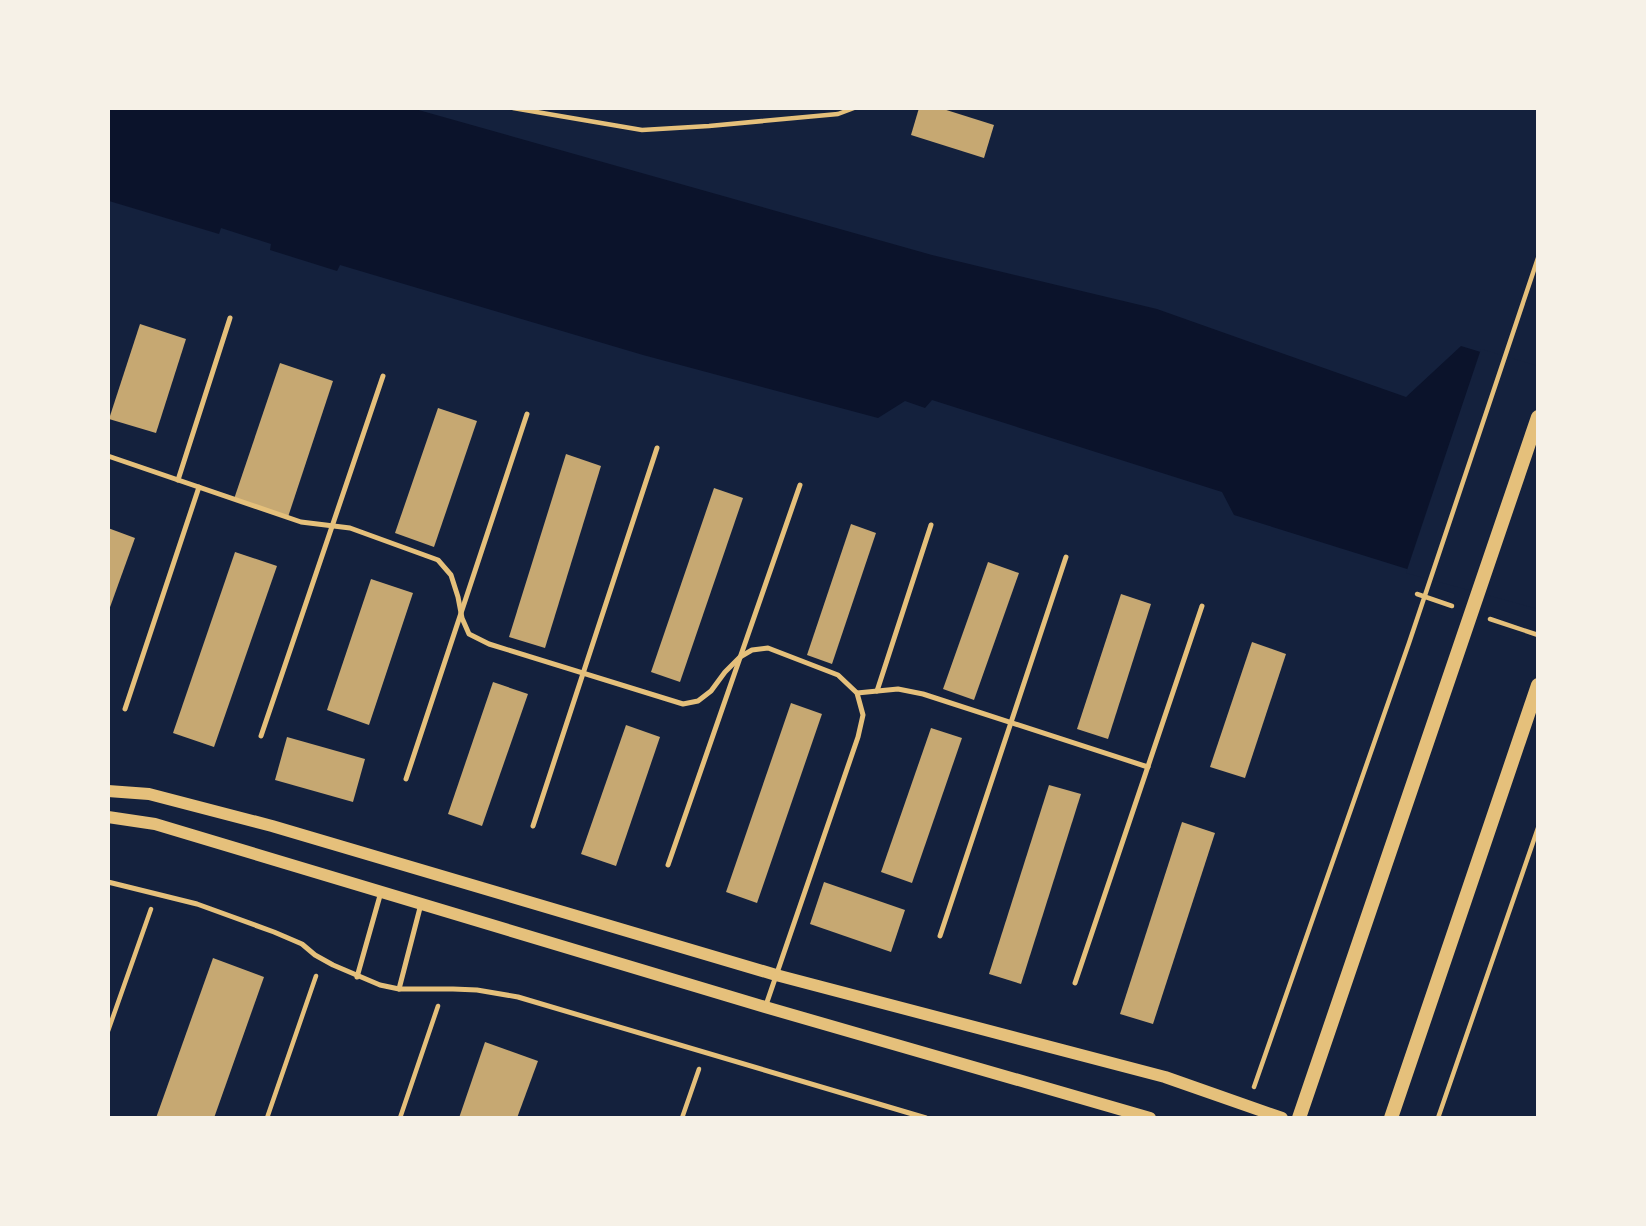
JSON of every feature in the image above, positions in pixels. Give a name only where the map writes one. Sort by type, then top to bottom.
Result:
[{"type":"main road","points":[[1298,1118],[1538,417]]},
{"type":"main road","points":[[1391,1118],[1537,688]]},
{"type":"street","points":[[108,791],[149,794],[272,826],[776,975],[1165,1077],[1282,1118]]},
{"type":"street","points":[[108,817],[155,824],[765,1007],[1150,1118]]},
{"type":"lane","points":[[178,480],[230,318]]},
{"type":"lane","points":[[261,736],[383,376]]},
{"type":"lane","points":[[405,779],[527,414]]},
{"type":"lane","points":[[533,826],[657,448]]},
{"type":"lane","points":[[108,456],[301,522],[350,528],[438,560],[450,575],[469,635],[489,644],[682,704],[698,701],[711,691],[740,657],[752,650],[768,648],[838,675],[857,693],[863,715],[858,737],[765,1007]]},
{"type":"lane","points":[[668,865],[800,485]]},
{"type":"lane","points":[[125,709],[199,487]]},
{"type":"lane","points":[[877,691],[931,525]]},
{"type":"lane","points":[[940,936],[1066,557]]},
{"type":"lane","points":[[1075,983],[1202,606]]},
{"type":"lane","points":[[857,693],[898,690],[923,694],[1148,768]]},
{"type":"lane","points":[[108,882],[197,904],[274,932],[302,944],[322,959],[357,977],[380,985],[399,989],[477,990],[518,998],[926,1118]]},
{"type":"lane","points":[[357,977],[381,892]]},
{"type":"lane","points":[[399,989],[421,904]]},
{"type":"path","points":[[513,108],[642,130],[838,114],[854,108]]},
{"type":"path","points":[[1247,1105],[1409,643],[1538,258]]},
{"type":"path","points":[[1438,1118],[1538,828]]},
{"type":"path","points":[[108,1031],[111,1013],[156,894]]},
{"type":"path","points":[[267,1118],[322,959]]},
{"type":"path","points":[[400,1118],[444,989]]},
{"type":"path","points":[[682,1118],[704,1052]]},
{"type":"water","points":[[108,109],[415,109],[932,255],[1157,309],[1406,397],[1461,346],[1537,369],[1423,574],[1234,515],[1222,492],[932,400],[925,408],[905,401],[878,418],[643,355],[340,265],[337,271],[270,250],[271,244],[221,228],[219,234],[109,201]]},
{"type":"pier","points":[[1481,349],[1538,366],[1538,609],[1406,573]]},
{"type":"building","points":[[919,108],[940,108],[994,125],[984,158],[911,135]]},
{"type":"building","points":[[140,324],[186,339],[156,433],[109,419]]},
{"type":"building","points":[[280,363],[333,381],[288,517],[234,499]]},
{"type":"building","points":[[438,408],[477,421],[434,547],[395,533]]},
{"type":"building","points":[[566,454],[601,466],[545,648],[509,637]]},
{"type":"building","points":[[714,488],[743,498],[680,682],[651,672]]},
{"type":"building","points":[[851,524],[876,533],[832,664],[807,655]]},
{"type":"building","points":[[108,528],[135,538],[109,610],[108,610]]},
{"type":"building","points":[[235,552],[277,566],[214,747],[173,733]]},
{"type":"building","points":[[988,562],[1019,573],[974,700],[943,689]]},
{"type":"building","points":[[371,579],[413,593],[369,725],[327,710]]},
{"type":"building","points":[[1121,594],[1151,604],[1108,739],[1077,729]]},
{"type":"building","points":[[1252,642],[1286,654],[1245,778],[1210,767]]},
{"type":"building","points":[[493,682],[528,694],[482,826],[448,814]]},
{"type":"building","points":[[791,703],[822,714],[757,903],[726,892]]},
{"type":"building","points":[[626,725],[660,737],[616,866],[581,854]]},
{"type":"building","points":[[931,728],[962,738],[912,883],[881,872]]},
{"type":"building","points":[[287,737],[365,759],[353,802],[275,780]]},
{"type":"building","points":[[1049,785],[1081,794],[1021,984],[989,974]]},
{"type":"building","points":[[1182,822],[1215,833],[1153,1024],[1120,1014]]},
{"type":"building","points":[[824,882],[905,910],[891,952],[810,924]]},
{"type":"building","points":[[213,958],[264,977],[214,1118],[156,1118]]},
{"type":"building","points":[[485,1042],[538,1061],[517,1118],[459,1118]]}]
